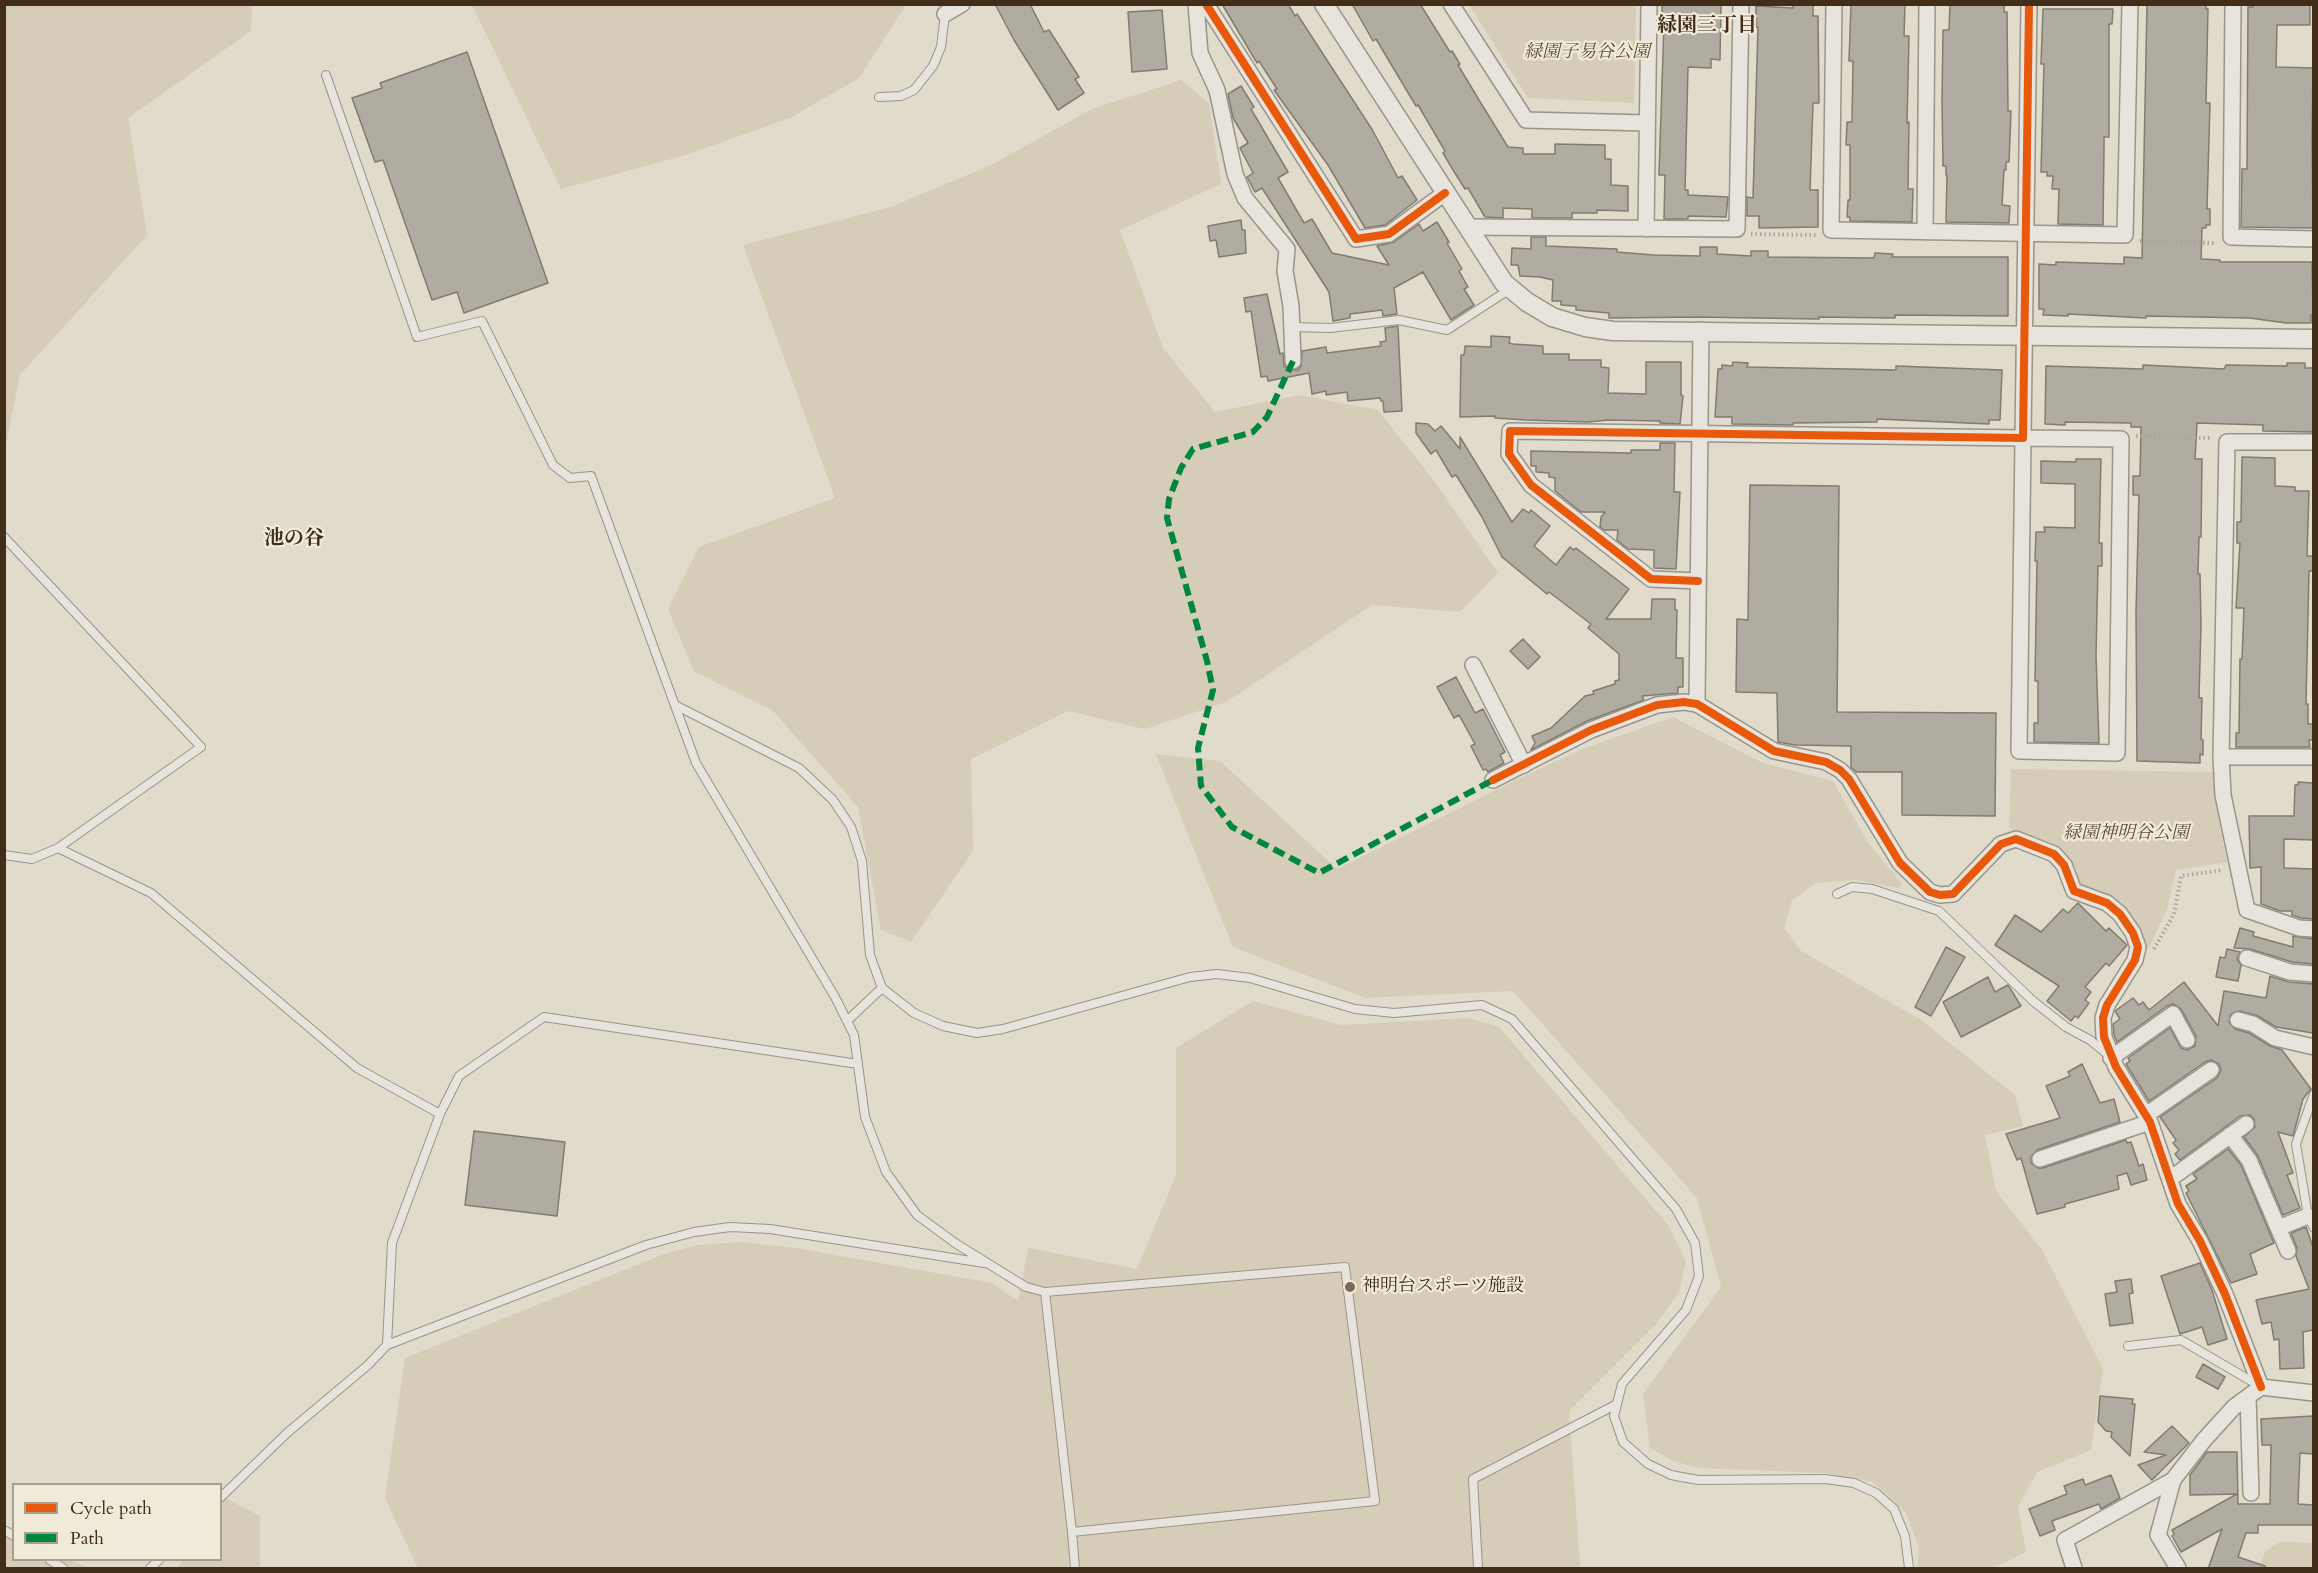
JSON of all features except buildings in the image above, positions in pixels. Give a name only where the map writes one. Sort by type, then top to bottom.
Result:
[{"type":"street","points":[[945,14],[962,4]]},
{"type":"street","points":[[1196,4],[1200,53],[1217,90],[1235,174],[1245,198],[1287,249],[1285,271],[1292,327],[1293,361]]},
{"type":"street","points":[[1206,4],[1356,239],[1389,234],[1445,193]]},
{"type":"street","points":[[1324,4],[1503,283],[1527,302],[1552,317],[1585,327],[1613,331],[1701,330],[2313,339]]},
{"type":"street","points":[[1451,4],[1526,120],[1647,123]]},
{"type":"street","points":[[1646,228],[1649,4]]},
{"type":"street","points":[[1467,228],[1737,229],[1741,4]]},
{"type":"street","points":[[1834,4],[1832,230],[2125,235],[2130,4]]},
{"type":"street","points":[[1925,232],[1927,4]]},
{"type":"street","points":[[1698,581],[1651,579],[1531,485],[1509,454],[1510,431],[1700,432],[2023,438],[2121,439],[2117,753],[2019,751],[2023,438],[2024,335],[2030,4]]},
{"type":"street","points":[[2233,4],[2231,237],[2313,239]]},
{"type":"street","points":[[1697,704],[1701,330]]},
{"type":"street","points":[[2313,442],[2227,442],[2221,757],[2223,795],[2247,910],[2299,928],[2313,929]]},
{"type":"street","points":[[1473,666],[1524,765]]},
{"type":"street","points":[[1493,780],[1591,730],[1657,705],[1684,702],[1697,704],[1774,752],[1826,762],[1840,770],[1849,779],[1900,863],[1930,891],[1940,895],[1953,894],[1988,855],[2008,841],[2016,839],[2054,854],[2064,865],[2074,891],[2107,903],[2120,914],[2133,933],[2138,947],[2135,960],[2107,1005],[2103,1018],[2104,1036],[2111,1058],[2148,1118],[2178,1204],[2225,1294],[2261,1387]]},
{"type":"street","points":[[2221,757],[2313,758]]},
{"type":"street","points":[[2247,957],[2290,972],[2313,974]]},
{"type":"street","points":[[2111,1058],[2173,1014],[2187,1040]]},
{"type":"street","points":[[2238,1020],[2253,1024],[2275,1038],[2313,1047]]},
{"type":"street","points":[[2040,1159],[2148,1118],[2211,1070]]},
{"type":"street","points":[[2170,1179],[2246,1124]]},
{"type":"street","points":[[2230,1135],[2249,1160],[2288,1251]]},
{"type":"street","points":[[2278,1228],[2311,1222]]},
{"type":"street","points":[[2178,1569],[2158,1535],[2173,1480],[2204,1440],[2234,1407],[2261,1387],[2313,1394]]},
{"type":"street","points":[[2248,1397],[2251,1493]]},
{"type":"street","points":[[2072,1568],[2065,1540],[2173,1480]]},
{"type":"lane","points":[[879,97],[901,96],[914,90],[933,66],[941,47],[945,14]]},
{"type":"lane","points":[[326,75],[417,337],[482,321],[554,465],[570,478],[591,476],[696,763],[835,997],[854,1035],[865,1117],[886,1172],[917,1215],[1026,1287],[1045,1292],[1346,1267],[1375,1501],[1072,1532]]},
{"type":"lane","points":[[1292,327],[1330,328],[1399,320],[1447,330],[1510,289]]},
{"type":"lane","points":[[4,537],[201,747],[58,848],[32,859],[4,855]]},
{"type":"lane","points":[[675,705],[799,768],[833,800],[851,827],[862,861],[870,955],[882,988],[914,1013],[943,1026],[976,1033],[1003,1029],[1190,977],[1217,974],[1250,978],[1355,1009],[1394,1013],[1482,1005],[1512,1019],[1676,1209],[1695,1243],[1699,1276],[1686,1310],[1622,1384],[1614,1416],[1623,1442],[1648,1464],[1671,1475],[1698,1480],[1825,1479],[1854,1483],[1876,1492],[1894,1509],[1905,1536],[1909,1569]]},
{"type":"lane","points":[[58,848],[152,893],[357,1068],[440,1114]]},
{"type":"lane","points":[[1837,894],[1852,887],[1872,889],[1938,911],[2033,1001],[2111,1058]]},
{"type":"lane","points":[[847,1021],[882,988]]},
{"type":"lane","points":[[387,1345],[392,1243],[440,1114],[459,1076],[544,1017],[858,1064]]},
{"type":"lane","points":[[2311,1222],[2296,1144],[2313,1094]]},
{"type":"lane","points":[[222,1496],[287,1433],[368,1365],[387,1345],[646,1245],[694,1232],[730,1227],[770,1229],[989,1264]]},
{"type":"lane","points":[[1045,1292],[1076,1569]]},
{"type":"lane","points":[[2128,1346],[2181,1340],[2261,1387]]},
{"type":"lane","points":[[1478,1569],[1473,1479],[1617,1404]]},
{"type":"path","points":[[1737,229],[1750,234],[1821,235],[1832,230]]},
{"type":"path","points":[[2125,235],[2143,242],[2187,243],[2220,243],[2231,237]]},
{"type":"path","points":[[2121,439],[2128,436],[2216,438],[2227,442]]},
{"type":"path","points":[[2135,960],[2150,957],[2174,914],[2181,876],[2238,867]]},
{"type":"green space","points":[[5,4],[252,5],[251,31],[128,118],[147,235],[20,375],[5,450]]},
{"type":"green space","points":[[472,5],[906,5],[859,78],[790,118],[686,155],[561,189]]},
{"type":"green space","name":"緑園子易谷公園","points":[[1469,5],[1636,5],[1634,103],[1528,98]]},
{"type":"green space","points":[[1181,80],[1209,103],[1221,184],[1120,230],[1163,348],[1215,412],[1300,395],[1378,410],[1432,478],[1498,573],[1460,612],[1372,605],[1226,702],[1145,729],[1068,711],[971,759],[973,851],[911,942],[881,930],[858,807],[773,711],[694,671],[668,609],[699,547],[835,498],[743,245],[891,207],[991,165],[1092,109]]},
{"type":"green space","points":[[1673,717],[1763,763],[1833,781],[1867,841],[1903,885],[1897,888],[1856,880],[1816,883],[1792,900],[1784,928],[1801,951],[1921,1020],[2015,1095],[2023,1126],[1985,1135],[1996,1191],[2042,1250],[2103,1369],[2091,1450],[2037,1472],[2018,1507],[2026,1552],[1993,1568],[1917,1568],[1919,1548],[1907,1515],[1872,1482],[1824,1473],[1699,1468],[1673,1461],[1650,1448],[1643,1394],[1721,1287],[1697,1198],[1513,991],[1365,998],[1233,947],[1156,754],[1220,761],[1337,869],[1580,750]]},
{"type":"green space","name":"緑園神明谷公園","points":[[2011,769],[2214,772],[2227,862],[2176,870],[2167,909],[2149,948],[2144,951],[2140,928],[2122,906],[2110,897],[2080,886],[2067,858],[2058,848],[2009,828]]},
{"type":"green space","name":"神明台スポーツ施設","points":[[1253,1001],[1341,1025],[1468,1018],[1499,1027],[1668,1225],[1686,1261],[1679,1292],[1658,1322],[1569,1411],[1580,1568],[418,1568],[385,1498],[405,1358],[667,1253],[698,1245],[742,1242],[796,1248],[992,1283],[1018,1301],[1028,1248],[1137,1269],[1176,1175],[1176,1048]]},
{"type":"green space","points":[[222,1497],[260,1516],[260,1568],[89,1568],[179,1567],[182,1561],[222,1561]]},
{"type":"green space","points":[[4,1528],[12,1532],[12,1561],[72,1561],[89,1568],[5,1568]]},
{"type":"green space","points":[[2280,1542],[2313,1543],[2313,1568],[2258,1568],[2265,1552]]},
{"type":"marked path","points":[[1293,361],[1267,417],[1253,432],[1193,449],[1181,468],[1169,499],[1167,518],[1213,690],[1198,748],[1201,786],[1232,827],[1319,873],[1493,780]]},
{"type":"cycle path","points":[[1206,4],[1356,239],[1389,234],[1445,193]]},
{"type":"cycle path","points":[[1698,581],[1651,579],[1531,485],[1509,454],[1510,431],[2023,438],[2029,4]]},
{"type":"cycle path","points":[[1493,780],[1591,730],[1657,705],[1684,702],[1697,704],[1774,751],[1826,762],[1840,770],[1849,779],[1900,863],[1930,892],[1940,895],[1953,894],[2001,844],[2016,839],[2054,854],[2064,865],[2074,891],[2107,903],[2120,914],[2133,933],[2138,947],[2135,960],[2107,1005],[2103,1018],[2104,1037],[2116,1067],[2150,1122],[2178,1204],[2200,1241],[2225,1294],[2261,1387]]},
{"type":"place","name":"神明台スポーツ施設","points":[[1350,1287]]},
{"type":"district","name":"緑園三丁目","points":[[1707,26]]},
{"type":"district","name":"池の谷","points":[[294,539]]}]
